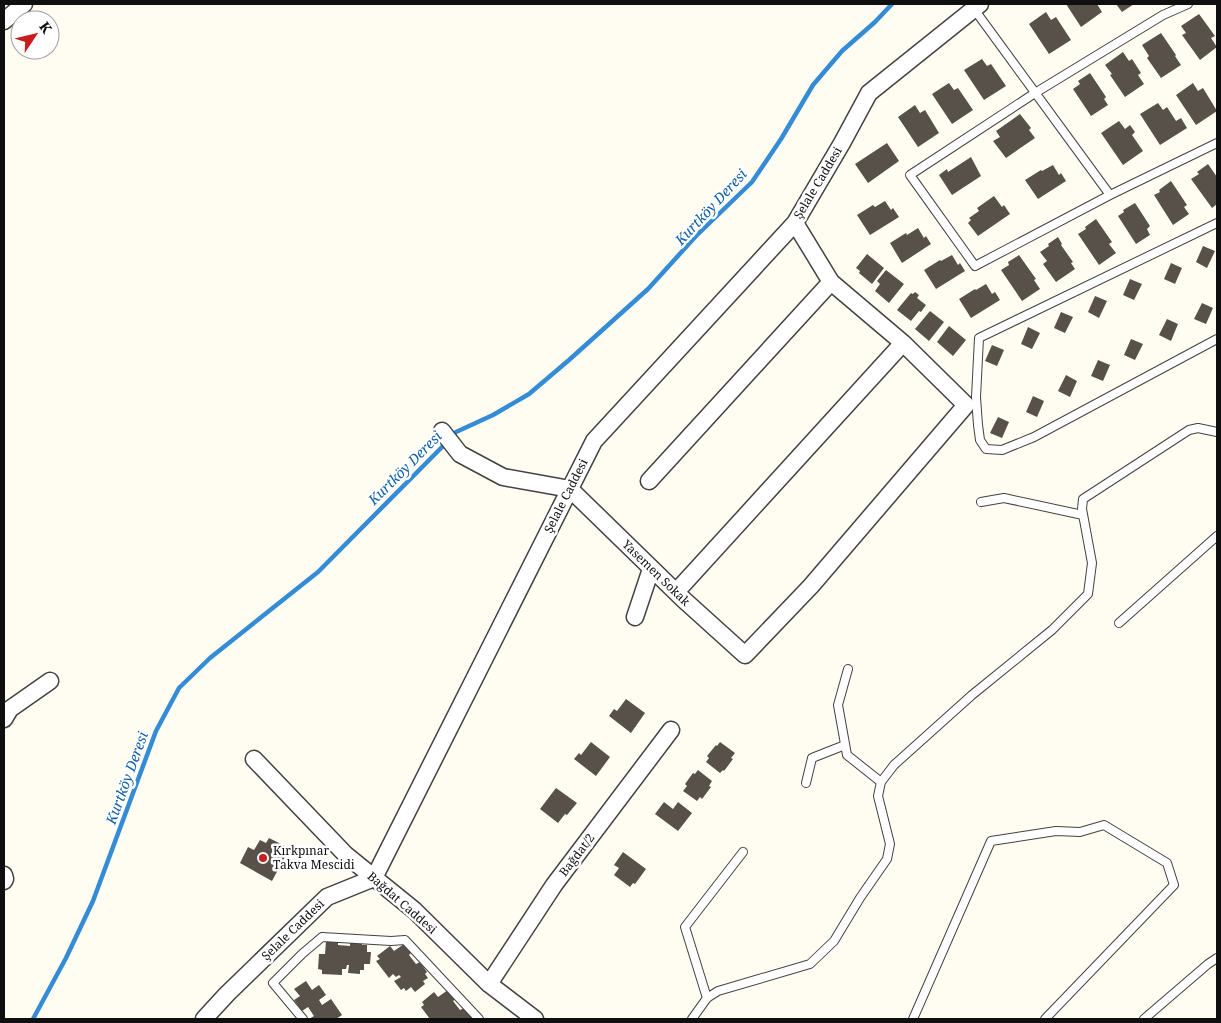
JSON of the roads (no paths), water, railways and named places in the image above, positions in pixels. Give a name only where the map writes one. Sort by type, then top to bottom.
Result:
[{"type":"street","points":[[4,20],[24,4]]},
{"type":"street","name":"Şelale Caddesi","points":[[204,1019],[327,897],[374,878],[594,441],[795,223],[842,143],[869,92],[977,6]]},
{"type":"street","points":[[676,592],[903,344],[831,282],[795,223]]},
{"type":"street","points":[[649,481],[831,282]]},
{"type":"street","name":"Yasemen Sokak","points":[[570,489],[651,569],[745,655],[811,586],[966,405],[903,344]]},
{"type":"street","points":[[442,431],[460,454],[503,477],[570,489]]},
{"type":"street","points":[[635,617],[651,569]]},
{"type":"street","points":[[4,719],[10,709],[50,681]]},
{"type":"street","name":"Bağdat/2","points":[[489,984],[554,885],[671,730]]},
{"type":"street","name":"Bağdat Caddesi","points":[[254,759],[346,855],[414,910],[489,984],[535,1019]]},
{"type":"street","points":[[4,875],[4,881]]},
{"type":"lane","points":[[1188,4],[1162,15],[1035,93],[910,175],[975,266],[1110,195],[1217,143]]},
{"type":"lane","points":[[977,6],[1035,93],[1110,195]]},
{"type":"lane","points":[[1217,223],[979,338],[976,397],[980,440],[986,449],[1002,450],[1034,437],[1217,339]]},
{"type":"lane","points":[[692,1019],[707,998],[718,991],[810,964],[834,941],[860,898],[887,859],[890,844],[878,796],[881,782],[894,765],[972,695],[1052,630],[1088,594],[1092,563],[1082,509],[1083,499],[1189,430],[1198,428],[1217,432]]},
{"type":"lane","points":[[980,502],[1004,498],[1083,515]]},
{"type":"lane","points":[[1119,623],[1217,536]]},
{"type":"lane","points":[[848,669],[838,705],[847,756],[881,782]]},
{"type":"lane","points":[[806,783],[812,758],[845,745]]},
{"type":"lane","points":[[913,1019],[991,841],[1056,831],[1080,832],[1104,825],[1167,863],[1174,885],[1045,1019]]},
{"type":"lane","points":[[707,998],[685,927],[743,852]]},
{"type":"lane","points":[[303,1019],[273,983],[302,954],[322,938],[405,940],[479,1019]]},
{"type":"lane","points":[[1144,1019],[1217,958]]},
{"type":"waterway","name":"Kurtköy Deresi","points":[[451,437],[456,432],[493,415],[529,394],[648,289],[696,236],[752,182],[781,139],[813,85],[842,51],[892,4]]},
{"type":"waterway","name":"Kurtköy Deresi","points":[[33,1019],[66,958],[93,901],[156,731],[179,688],[210,658],[318,572],[446,443]]},
{"type":"place","name":"Kırkpınar Takva Mescidi","points":[[263,858]]}]
